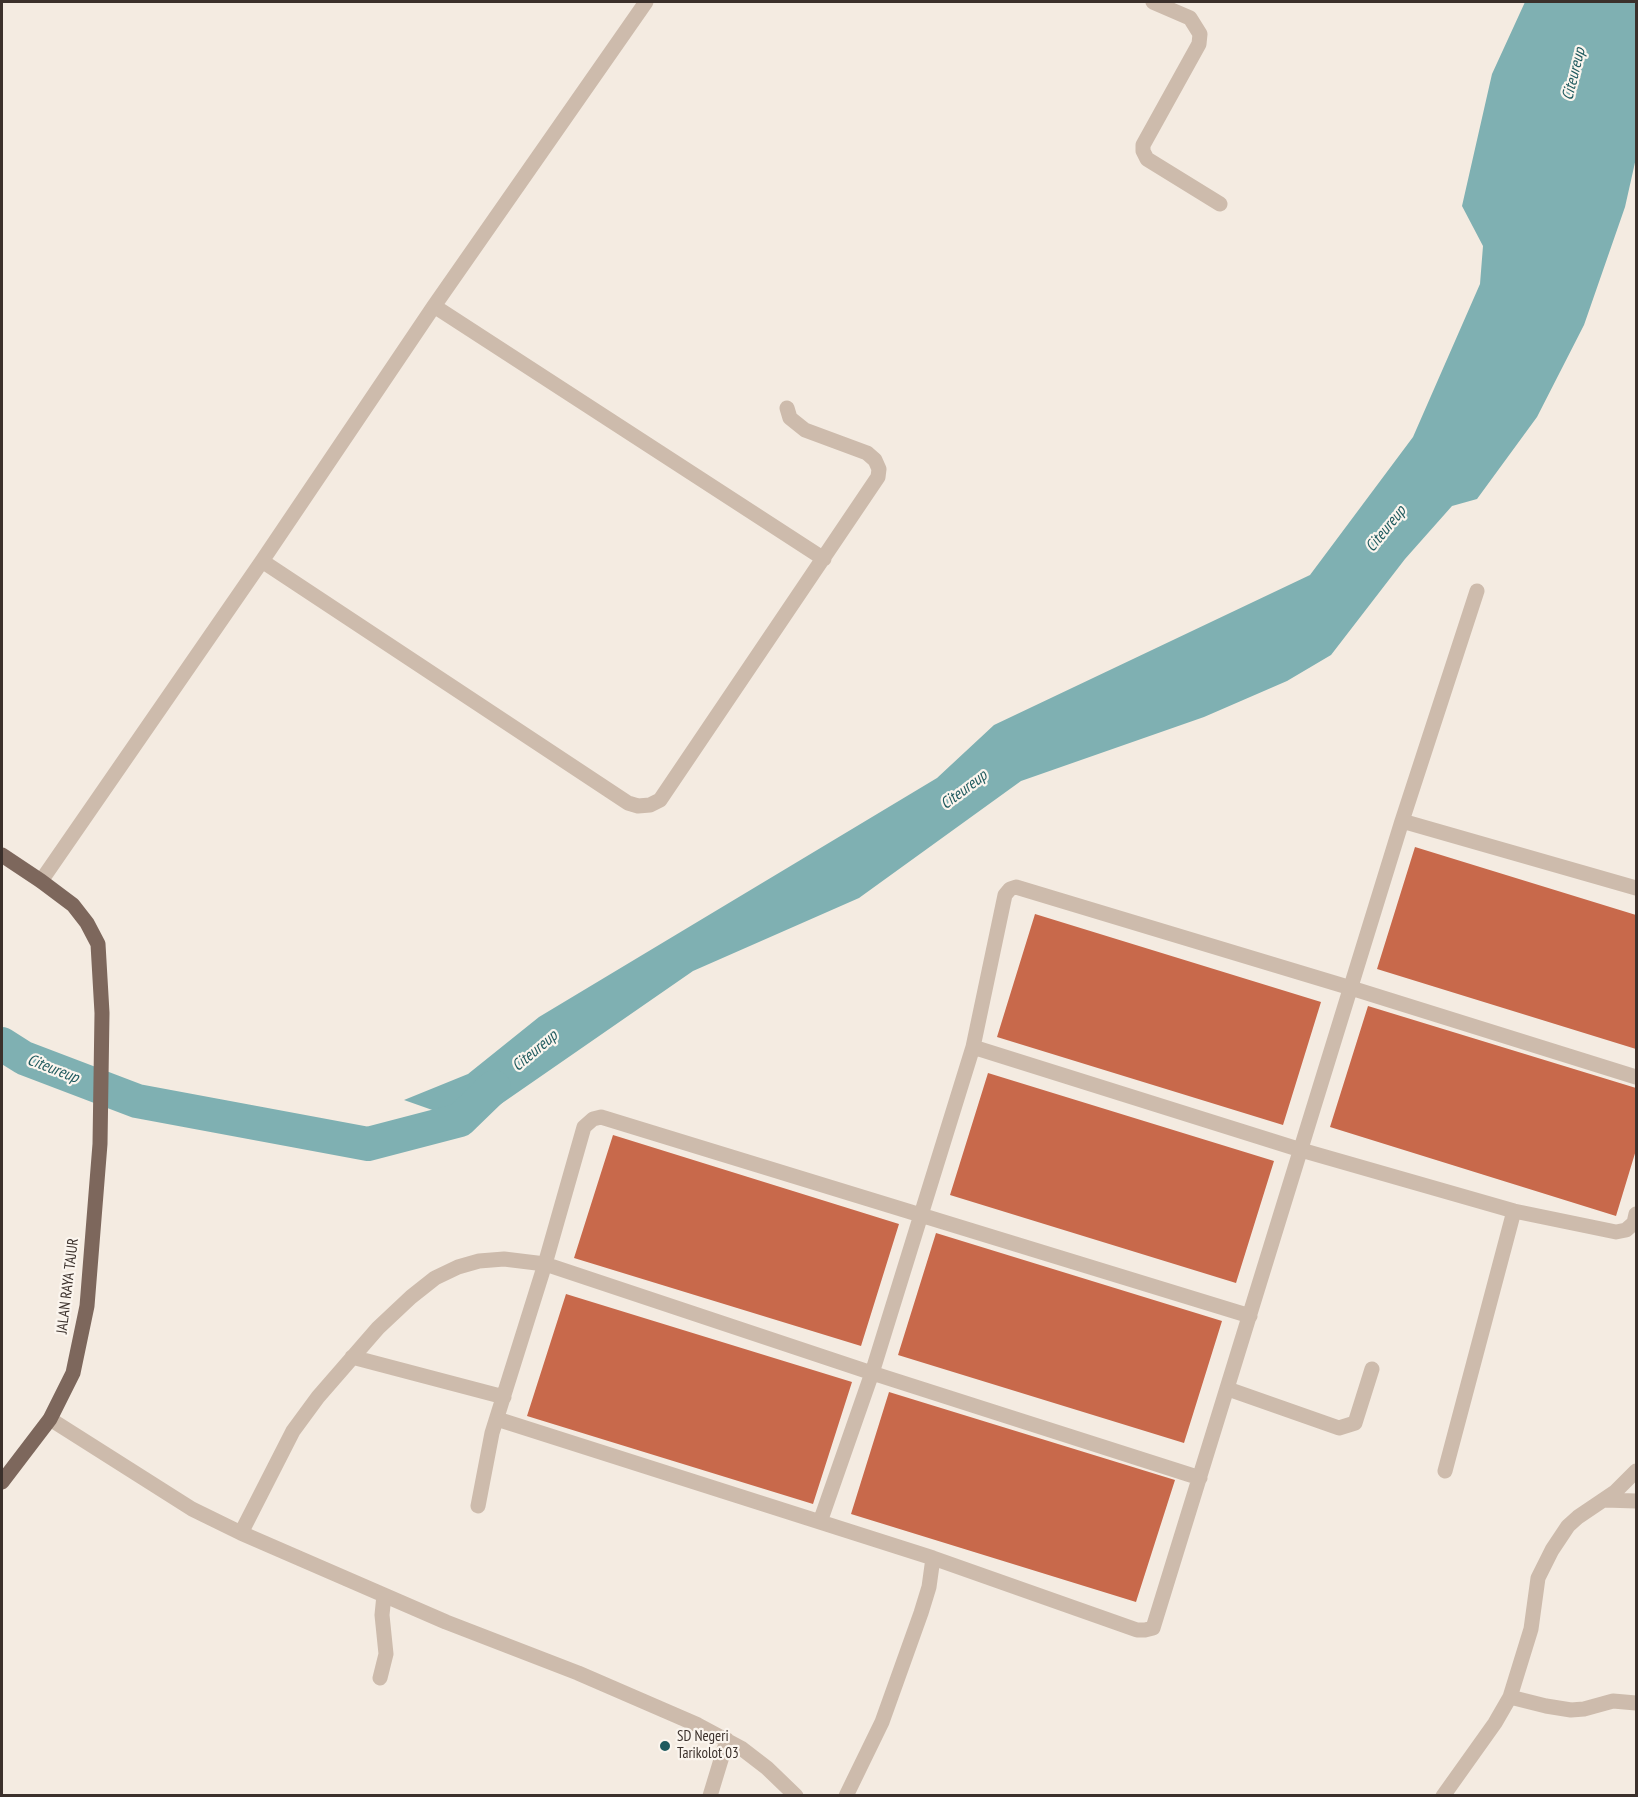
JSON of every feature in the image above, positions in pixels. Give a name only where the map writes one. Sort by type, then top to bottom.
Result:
[{"type":"main road","name":"JALAN RAYA TAJUR","points":[[2,855],[73,905],[87,923],[98,944],[102,1013],[100,1144],[87,1306],[73,1373],[50,1419],[2,1482]]},
{"type":"street","points":[[41,881],[262,561],[434,306],[646,2]]},
{"type":"street","points":[[1153,2],[1190,18],[1200,34],[1199,44],[1143,145],[1143,151],[1146,159],[1221,204]]},
{"type":"street","points":[[434,306],[824,559]]},
{"type":"street","points":[[262,561],[628,803],[638,806],[650,805],[660,800],[878,477],[879,469],[875,460],[867,453],[818,436],[797,425],[790,418],[787,408]]},
{"type":"street","points":[[497,1419],[933,1558],[1137,1630],[1153,1628],[1402,821],[1477,591]]},
{"type":"street","points":[[1402,821],[1636,888]]},
{"type":"street","points":[[820,1522],[872,1373],[972,1047],[1005,895],[1010,889],[1016,887],[1636,1077]]},
{"type":"street","points":[[972,1047],[1301,1150],[1514,1211],[1616,1232],[1626,1230],[1634,1223],[1636,1214]]},
{"type":"street","points":[[478,1506],[492,1433],[545,1264],[584,1127],[592,1119],[601,1117],[1250,1316]]},
{"type":"street","points":[[1445,1471],[1514,1211]]},
{"type":"street","points":[[240,1533],[293,1431],[318,1397],[378,1328],[435,1278],[458,1267],[479,1261],[504,1259],[545,1264],[872,1373],[1200,1478]]},
{"type":"street","points":[[352,1358],[504,1397]]},
{"type":"street","points":[[1228,1389],[1339,1428],[1355,1423],[1372,1369]]},
{"type":"street","points":[[50,1419],[192,1509],[240,1533],[446,1622],[578,1673],[698,1725],[727,1740],[767,1768],[796,1796]]},
{"type":"street","points":[[1443,1796],[1496,1723],[1510,1697],[1527,1646],[1535,1610],[1536,1590],[1544,1565],[1568,1526],[1605,1500],[1636,1471]]},
{"type":"street","points":[[1605,1500],[1636,1501]]},
{"type":"street","points":[[846,1796],[882,1722],[921,1613],[929,1587],[933,1558]]},
{"type":"street","points":[[380,1678],[386,1654],[382,1616],[384,1595]]},
{"type":"street","points":[[1510,1697],[1571,1710],[1613,1701],[1636,1703]]},
{"type":"street","points":[[710,1796],[727,1740]]},
{"type":"water","points":[[1525,2],[1636,2],[1636,158],[1625,207],[1584,325],[1537,417],[1477,499],[1452,506],[1405,559],[1331,655],[1287,681],[1204,717],[1021,781],[859,898],[693,971],[472,1124],[404,1100],[468,1074],[539,1017],[937,778],[994,725],[1310,575],[1413,437],[1480,284],[1483,246],[1462,206],[1492,74]]},
{"type":"building","points":[[1415,847],[1636,915],[1636,1049],[1377,969]]},
{"type":"building","points":[[1035,914],[1321,1002],[1283,1125],[997,1037]]},
{"type":"building","points":[[1368,1006],[1636,1088],[1636,1150],[1616,1216],[1330,1127]]},
{"type":"building","points":[[988,1073],[1274,1161],[1236,1283],[950,1195]]},
{"type":"building","points":[[613,1135],[899,1224],[861,1346],[574,1258]]},
{"type":"building","points":[[936,1233],[1222,1321],[1184,1443],[898,1355]]},
{"type":"building","points":[[566,1294],[852,1382],[813,1504],[527,1416]]},
{"type":"building","points":[[889,1392],[1175,1480],[1136,1602],[851,1514]]},
{"type":"waterway","name":"Citeureup","points":[[2,1044],[24,1058],[137,1101],[368,1144],[460,1120],[494,1087]]},
{"type":"place","name":"SD Negeri Tarikolot 03","points":[[665,1746]]}]
